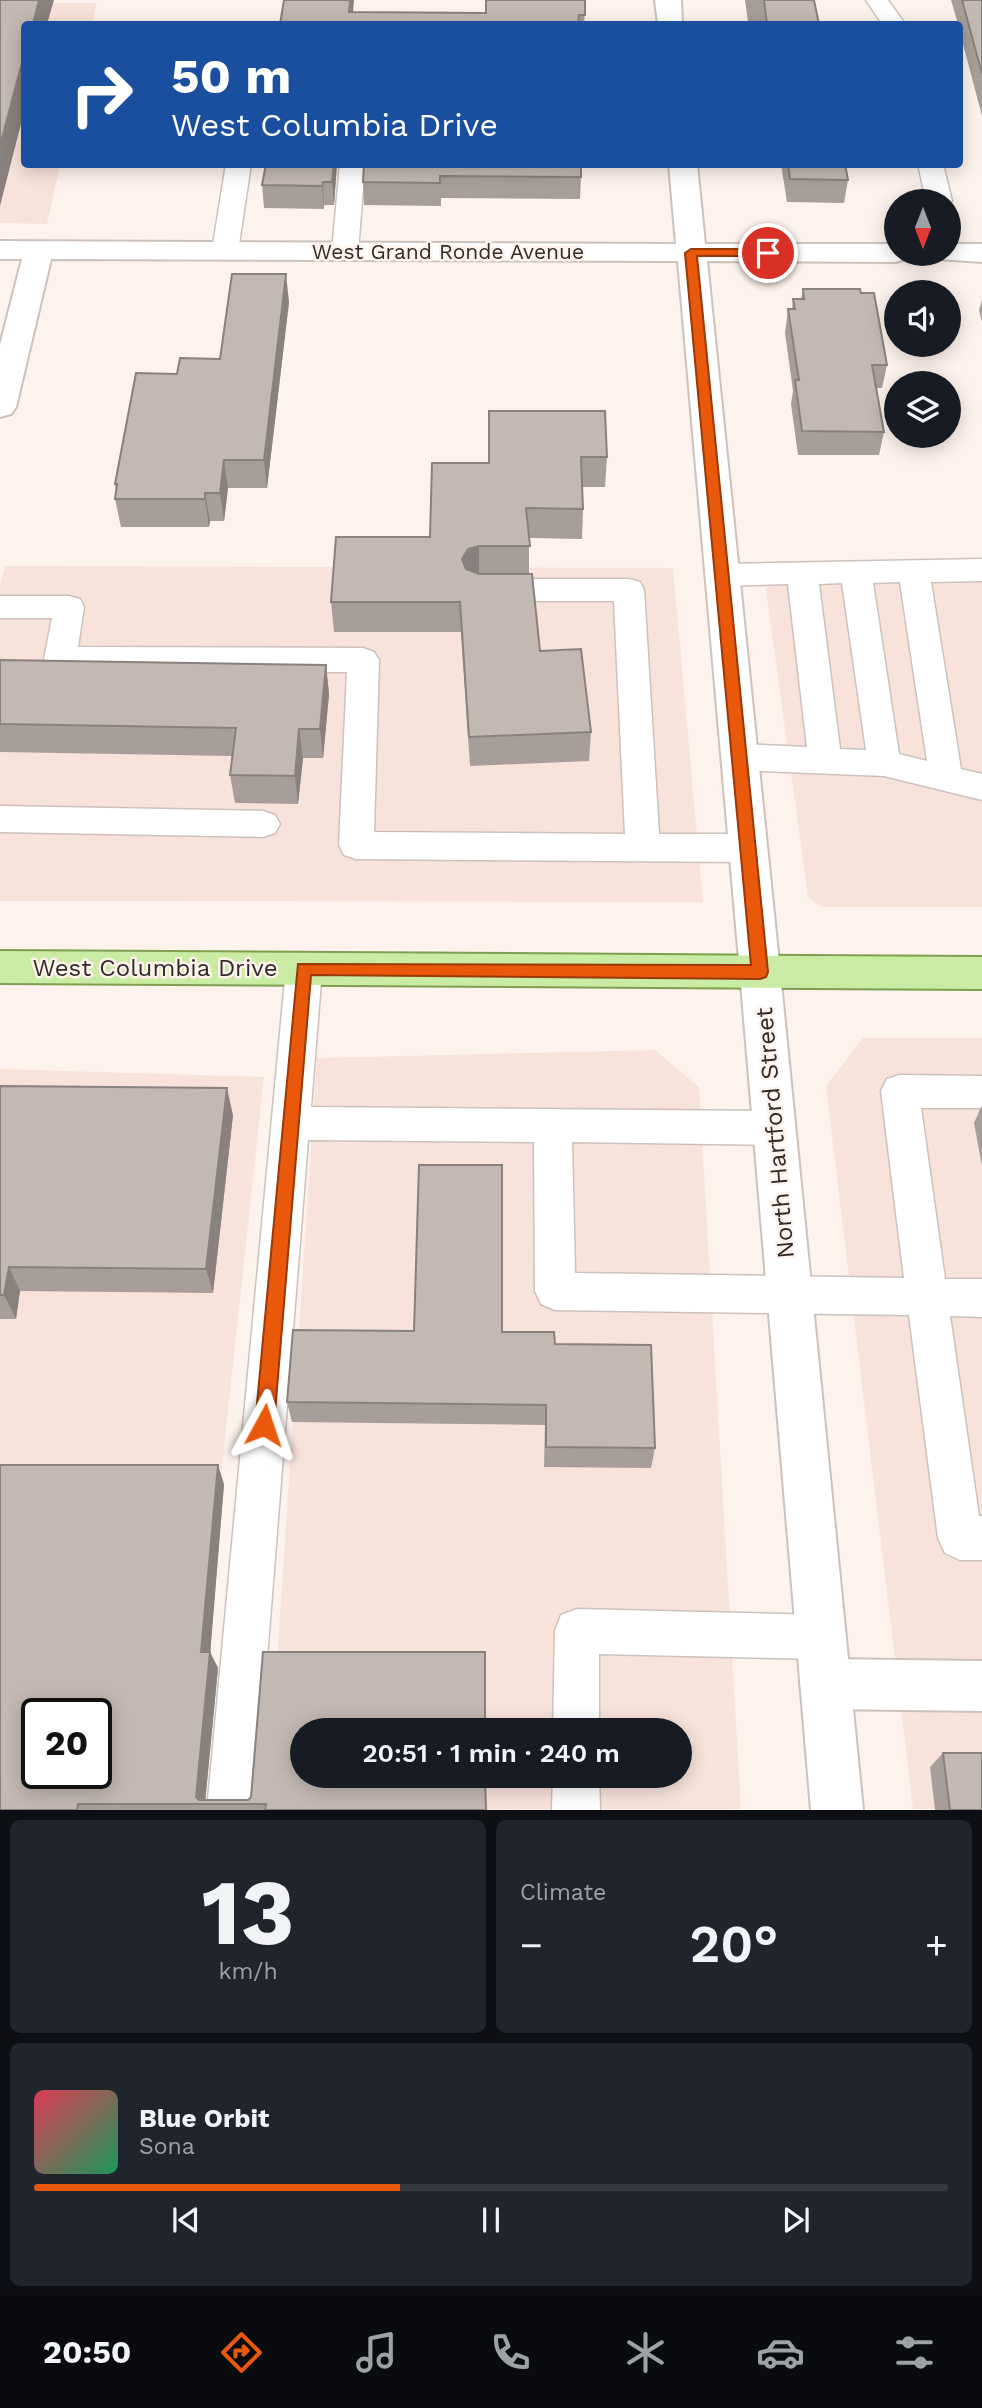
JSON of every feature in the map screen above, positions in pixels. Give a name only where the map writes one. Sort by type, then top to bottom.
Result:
[{"type":"main road","name":"West Columbia Drive","points":[[0,967],[982,973]]},
{"type":"street","points":[[668,0],[670,21]]},
{"type":"street","name":"North Hartford Street","points":[[683,168],[837,1810]]},
{"type":"street","name":"West Grand Ronde Avenue","points":[[0,250],[884,253]]},
{"type":"street","points":[[961,250],[982,253]]},
{"type":"street","points":[[0,407],[38,251]]},
{"type":"street","points":[[823,1661],[982,1686]]},
{"type":"lane","points":[[877,0],[891,21]]},
{"type":"lane","points":[[225,251],[238,168]]},
{"type":"lane","points":[[345,251],[353,168]]},
{"type":"lane","points":[[931,168],[936,189]]},
{"type":"lane","points":[[720,575],[982,570]]},
{"type":"lane","points":[[914,571],[946,778]]},
{"type":"lane","points":[[856,572],[884,764]]},
{"type":"lane","points":[[802,573],[825,761]]},
{"type":"lane","points":[[480,590],[629,590],[643,847]]},
{"type":"lane","points":[[0,607],[69,607],[60,659],[363,660],[356,845],[747,848]]},
{"type":"lane","points":[[739,757],[884,764],[982,787]]},
{"type":"lane","points":[[0,819],[263,824]]},
{"type":"lane","points":[[232,1810],[304,969]]},
{"type":"lane","points":[[982,1092],[900,1091],[960,1538],[982,1538]]},
{"type":"lane","points":[[290,1123],[774,1128]]},
{"type":"lane","points":[[553,1125],[555,1291],[982,1298]]},
{"type":"lane","points":[[576,1718],[577,1630],[823,1661]]},
{"type":"lane","points":[[576,1788],[576,1810]]},
{"type":"shaded area","points":[[0,3],[97,3],[93,21],[21,21],[21,168],[59,168],[47,224],[0,223]]},
{"type":"shaded area","points":[[5,566],[673,568],[703,902],[0,901],[0,586]]},
{"type":"shaded area","points":[[763,569],[982,570],[982,907],[821,907],[808,897]]},
{"type":"shaded area","points":[[863,1038],[982,1038],[982,1809],[913,1809],[826,1086]]},
{"type":"shaded area","points":[[655,1050],[699,1087],[741,1809],[267,1810],[317,1058]]},
{"type":"shaded area","points":[[0,1069],[264,1077],[185,1809],[0,1810]]},
{"type":"building","points":[[0,0],[39,0],[34,21],[21,21],[21,66],[0,146]]},
{"type":"building","points":[[284,0],[350,0],[349,12],[486,13],[486,0],[585,0],[585,15],[579,15],[578,21],[280,21]]},
{"type":"building","points":[[764,0],[814,0],[818,21],[767,21]]},
{"type":"building","points":[[962,0],[982,0],[982,74]]},
{"type":"building","points":[[265,168],[334,168],[332,182],[323,182],[322,186],[262,185]]},
{"type":"building","points":[[364,168],[581,168],[581,177],[440,176],[440,183],[363,182]]},
{"type":"building","points":[[789,168],[846,168],[848,180],[790,179]]},
{"type":"building","points":[[232,274],[286,274],[264,460],[224,460],[220,493],[205,493],[205,499],[115,499],[115,484],[136,373],[177,374],[180,358],[220,359]]},
{"type":"building","points":[[803,289],[860,289],[861,293],[874,293],[887,365],[872,365],[884,432],[802,431],[795,380],[799,380],[788,309],[795,309],[793,299],[804,299]]},
{"type":"building","points":[[489,411],[605,411],[607,457],[581,457],[583,509],[526,508],[530,546],[479,546],[468,549],[462,559],[466,569],[479,574],[532,574],[540,651],[581,649],[591,732],[469,737],[460,602],[331,602],[336,537],[430,537],[432,463],[489,463]]},
{"type":"building","points":[[0,660],[326,665],[320,729],[299,729],[295,776],[230,775],[236,728],[0,724]]},
{"type":"building","points":[[0,1086],[227,1088],[206,1269],[9,1267],[4,1295],[0,1295]]},
{"type":"building","points":[[419,1165],[502,1165],[502,1332],[554,1332],[555,1344],[651,1345],[655,1448],[546,1447],[546,1405],[287,1402],[293,1330],[414,1331]]},
{"type":"building","points":[[0,1465],[218,1465],[201,1652],[210,1652],[196,1797],[199,1800],[248,1800],[251,1797],[263,1652],[485,1652],[485,1718],[290,1718],[290,1788],[485,1788],[486,1810],[265,1810],[266,1804],[78,1804],[77,1810],[0,1810]]},
{"type":"building","points":[[943,1753],[982,1753],[982,1810],[950,1810]]},
{"type":"route","points":[[264,1425],[304,969],[760,972],[691,253],[768,253]]}]
